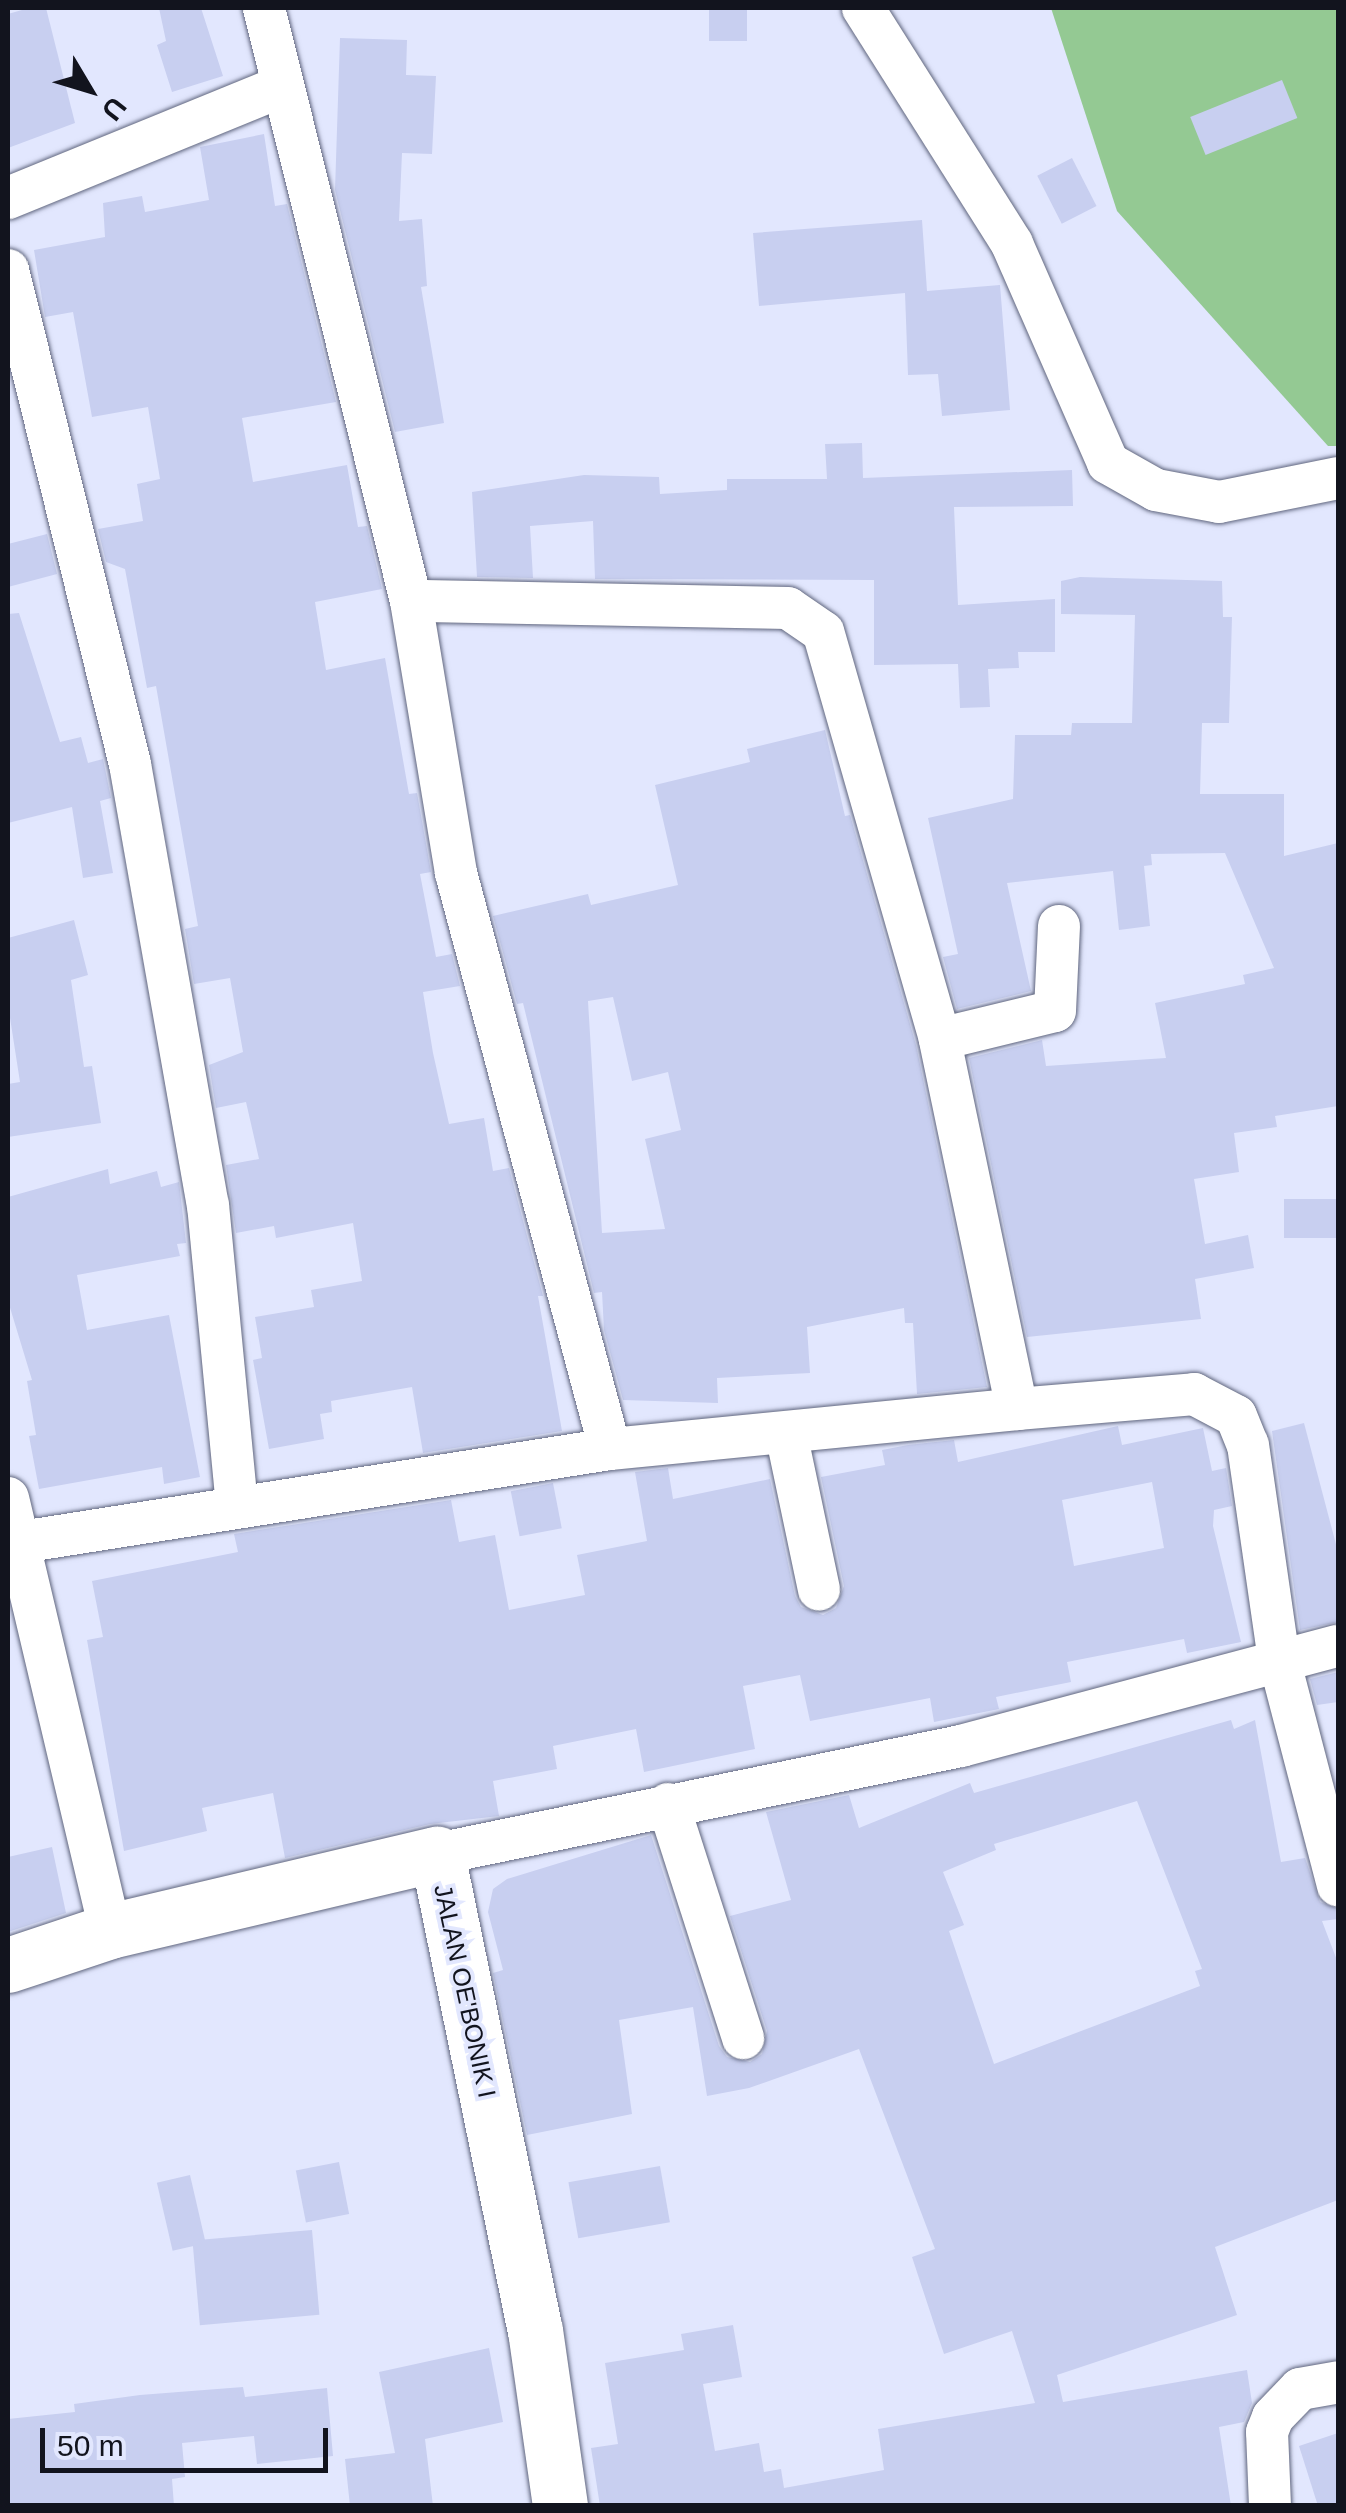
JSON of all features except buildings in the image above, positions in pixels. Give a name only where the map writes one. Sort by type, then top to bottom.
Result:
[{"type":"street","points":[[264,8],[280,87],[411,601],[456,873],[610,1450]]},
{"type":"street","points":[[862,8],[1012,244],[1108,462],[1156,490],[1220,502],[1338,478]]},
{"type":"street","points":[[8,198],[280,87]]},
{"type":"street","points":[[8,270],[130,764],[208,1205],[237,1506]]},
{"type":"street","points":[[411,601],[788,608],[808,616],[822,632],[840,682],[940,1039],[1017,1409]]},
{"type":"street","points":[[940,1039],[1056,1012],[1058,926]]},
{"type":"street","points":[[16,1543],[610,1450],[1194,1394],[1236,1416],[1248,1445],[1279,1659],[1338,1885]]},
{"type":"street","points":[[786,1433],[819,1590]]},
{"type":"street","points":[[8,1498],[110,1931]]},
{"type":"street","points":[[437,1854],[961,1746],[1338,1646]]},
{"type":"street","points":[[668,1804],[743,2038]]},
{"type":"street","name":"JALAN OE'BONIK I","points":[[8,1965],[110,1931],[437,1854],[534,2330],[560,2506]]},
{"type":"street","points":[[1270,2506],[1267,2432],[1273,2417],[1300,2389],[1338,2382]]},
{"type":"green space","points":[[1051,8],[1338,8],[1338,446],[1328,446],[1117,211]]}]
